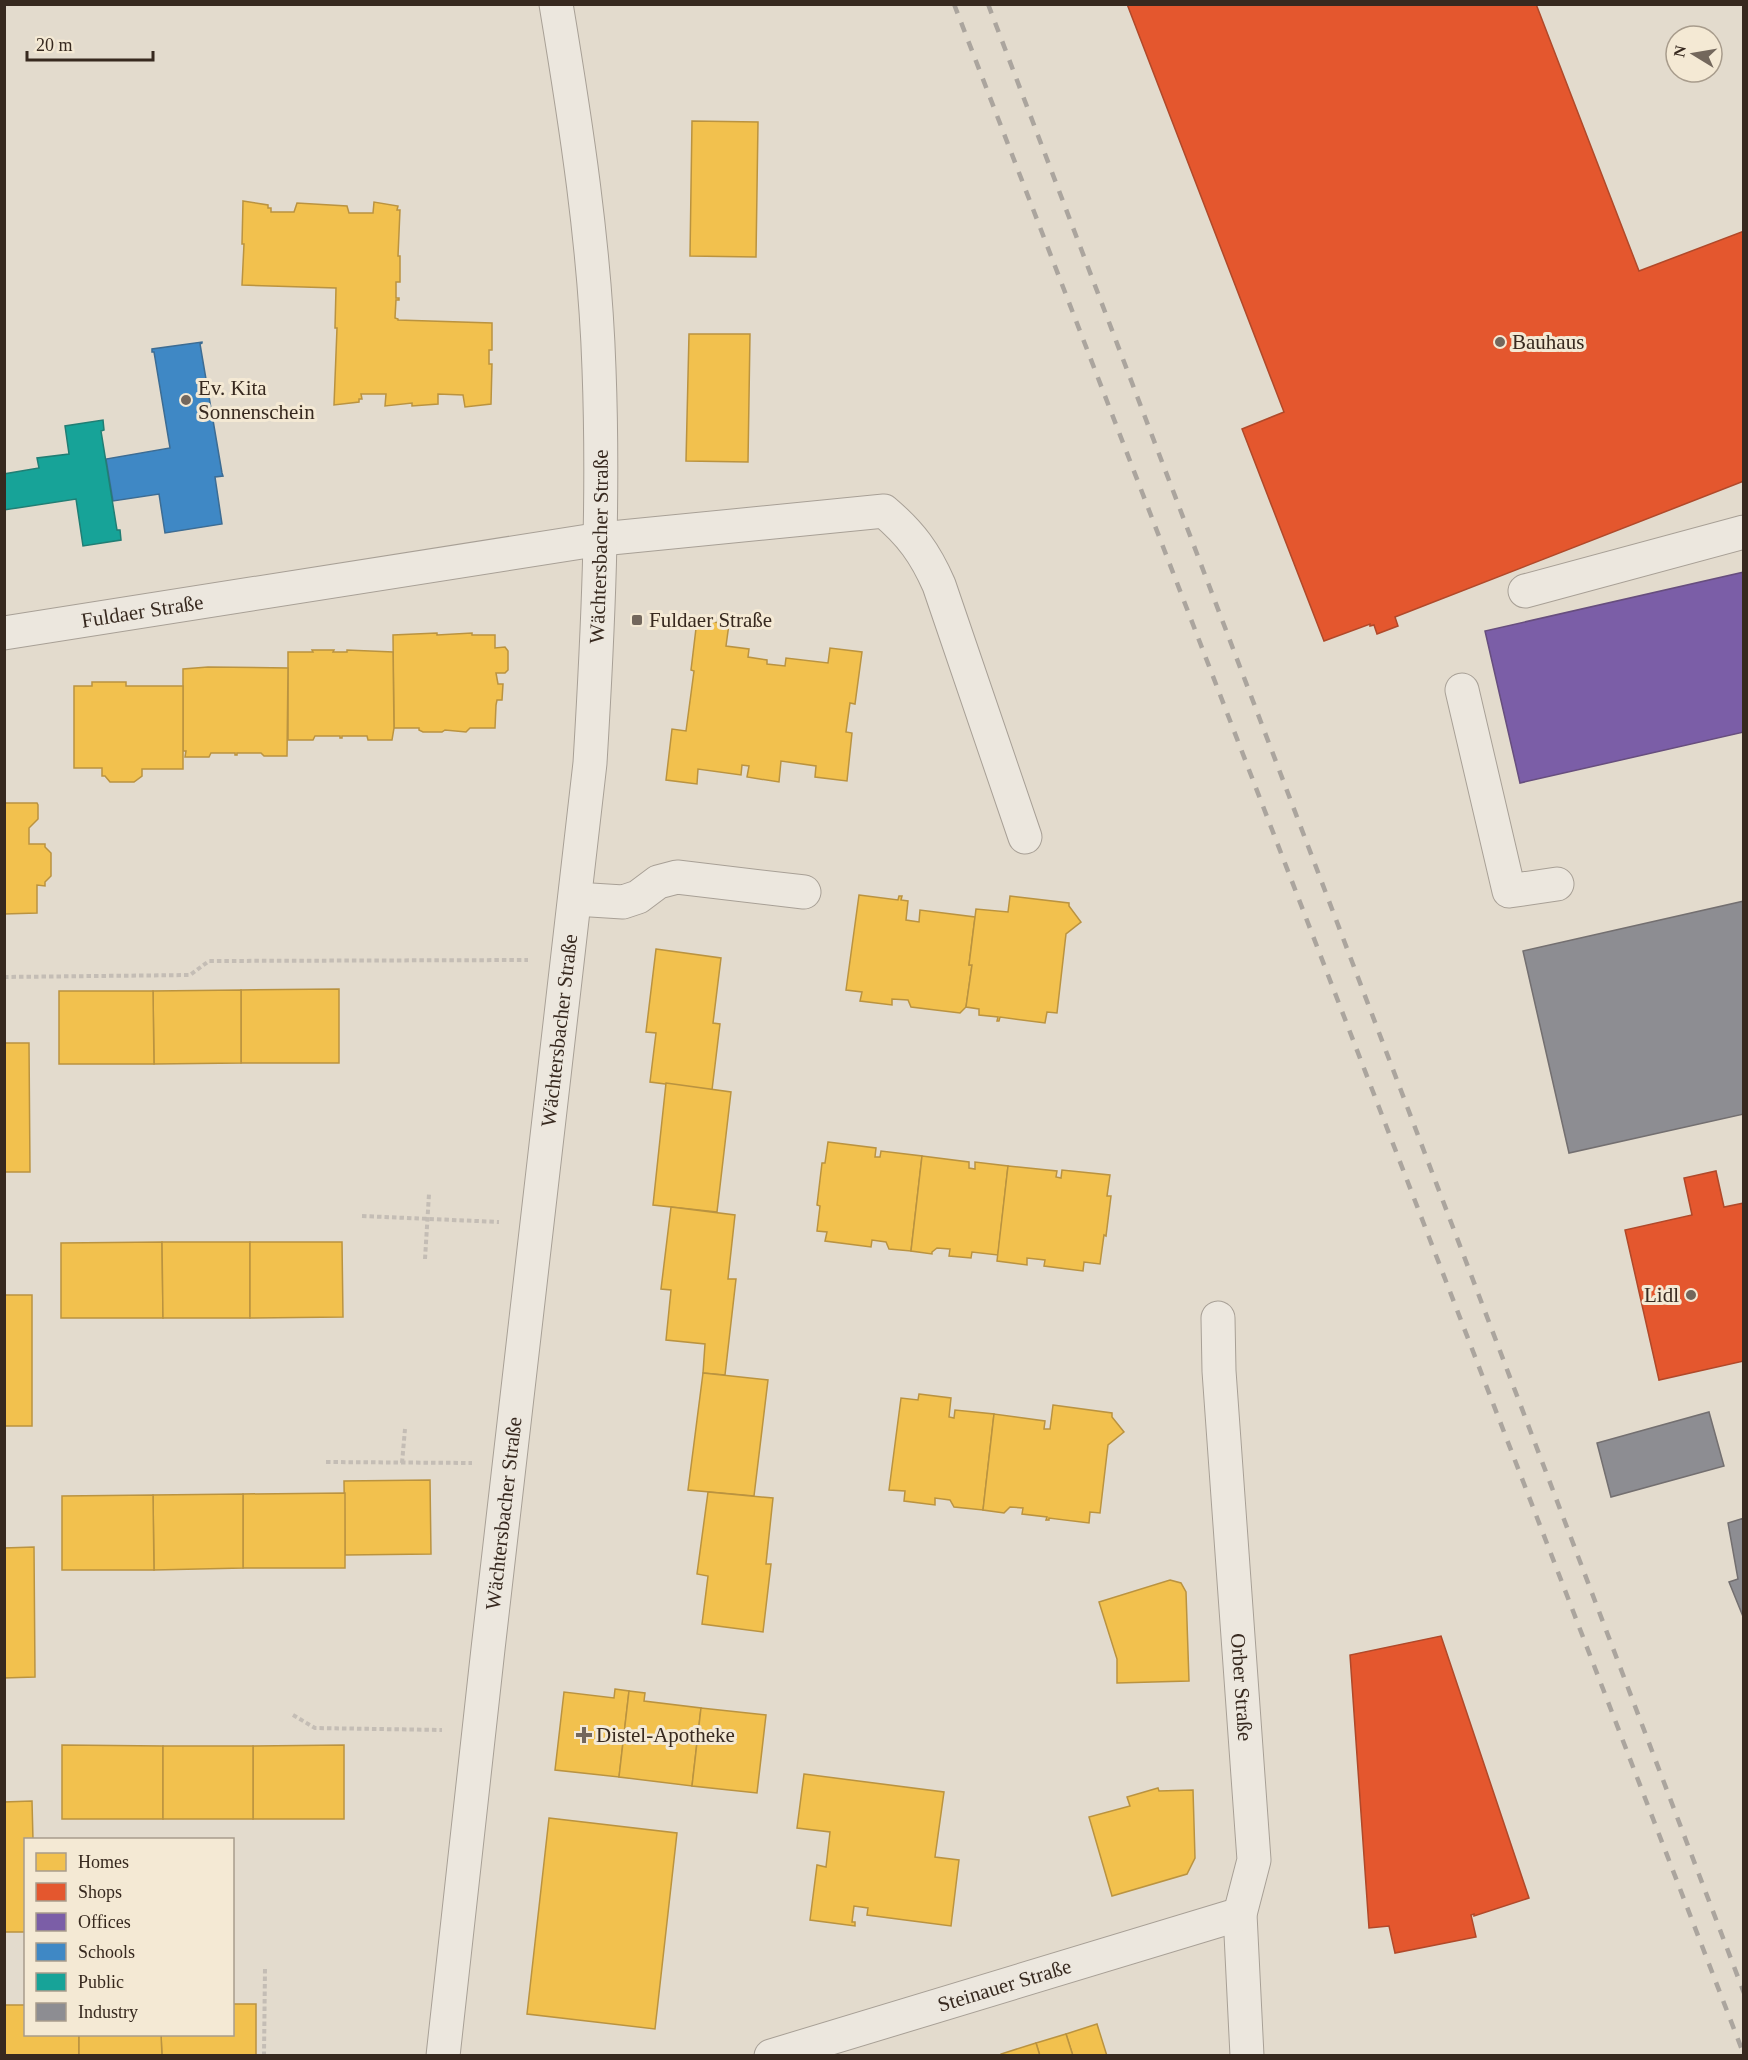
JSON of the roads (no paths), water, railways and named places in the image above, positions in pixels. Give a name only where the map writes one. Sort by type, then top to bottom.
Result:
[{"type":"street","name":"Wächtersbacher Straße","points":[[443,2055],[590,763],[599,620],[602,461],[599,366],[592,272],[581,175],[556,4]]},
{"type":"street","name":"Fuldaer Straße","points":[[4,633],[601,539],[884,511],[915,541],[936,577],[1025,837]]},
{"type":"street","points":[[1525,591],[1743,532]]},
{"type":"street","points":[[1462,690],[1509,891],[1557,884]]},
{"type":"street","points":[[574,898],[623,902],[638,897],[658,882],[677,877],[804,892]]},
{"type":"street","name":"Orber Straße","points":[[1218,1318],[1219,1371],[1254,1860],[1240,1914],[1247,2055]]},
{"type":"street","name":"Steinauer Straße","points":[[771,2055],[1240,1914]]},
{"type":"railway","points":[[954,4],[1744,2055]]},
{"type":"railway","points":[[988,4],[1744,1993]]},
{"type":"place","name":"Bauhaus","points":[[1500,342]]},
{"type":"place","name":"Ev. Kita Sonnenschein","points":[[186,400]]},
{"type":"place","name":"Fuldaer Straße","points":[[637,620]]},
{"type":"place","name":"Lidl","points":[[1691,1295]]},
{"type":"place","name":"Distel-Apotheke","points":[[584,1735]]}]
